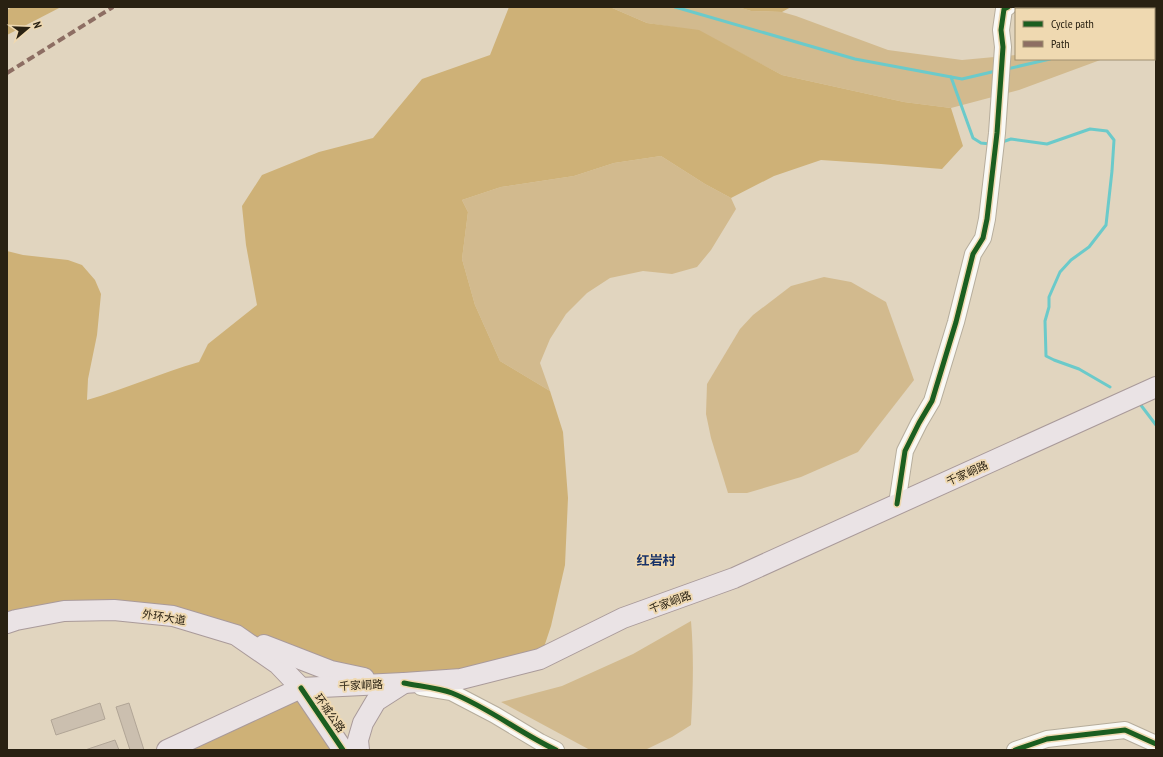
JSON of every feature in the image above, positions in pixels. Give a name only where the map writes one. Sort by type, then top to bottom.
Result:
[{"type":"main road","name":"千家峒路","points":[[167,750],[300,688],[461,679],[540,659],[623,618],[734,578],[1156,387]]},
{"type":"main road","name":"外环大道","points":[[7,623],[64,611],[114,610],[173,616],[236,634],[278,664],[300,688]]},
{"type":"main road","points":[[236,634],[331,671],[359,678],[404,683]]},
{"type":"main road","points":[[359,750],[358,740],[363,723],[376,701],[404,683]]},
{"type":"main road","name":"环城公路","points":[[300,688],[343,750]]},
{"type":"street","points":[[897,504],[905,451],[932,401],[967,282],[973,254],[983,238],[987,219],[996,143],[1003,47],[1000,30],[1004,9],[1008,7]]},
{"type":"street","points":[[404,683],[450,692],[495,715],[556,750]]},
{"type":"street","points":[[1015,750],[1047,739],[1125,730],[1156,744]]},
{"type":"shaded area","points":[[12,7],[61,7],[7,35],[7,10]]},
{"type":"shaded area","points":[[509,7],[610,7],[647,23],[699,30],[782,75],[904,102],[951,108],[963,146],[942,169],[821,160],[774,176],[731,198],[705,184],[661,156],[614,163],[574,176],[501,187],[462,200],[468,212],[462,259],[475,305],[500,361],[550,391],[563,432],[568,498],[565,565],[551,626],[540,659],[461,679],[340,673],[173,616],[7,623],[7,251],[23,255],[68,260],[82,265],[95,280],[101,294],[97,335],[88,379],[87,400],[199,362],[208,344],[257,305],[246,245],[242,206],[262,175],[319,152],[373,138],[422,79],[490,55]]},
{"type":"shaded area","points":[[610,7],[738,7],[751,11],[782,12],[888,50],[962,60],[1015,55],[1015,60],[1100,60],[1019,90],[951,108],[904,102],[782,75],[699,31],[647,23]]},
{"type":"shaded area","points":[[738,7],[791,7],[782,12],[751,11]]},
{"type":"shaded area","points":[[661,156],[705,184],[731,198],[736,209],[711,250],[697,267],[672,274],[643,271],[610,278],[587,293],[566,314],[550,339],[540,363],[550,391],[500,361],[475,305],[462,259],[468,212],[462,200],[501,187],[574,176],[614,163]]},
{"type":"shaded area","points":[[824,277],[851,282],[886,302],[914,380],[858,452],[801,477],[747,493],[728,493],[711,438],[706,414],[707,384],[740,329],[753,315],[791,286]]},
{"type":"shaded area","points":[[691,621],[693,673],[691,725],[672,737],[645,750],[590,750],[501,702],[562,686],[633,654]]},
{"type":"shaded area","points":[[301,688],[343,750],[167,750]]},
{"type":"building","points":[[100,703],[105,719],[56,735],[51,720]]},
{"type":"building","points":[[129,703],[144,750],[130,750],[116,707]]},
{"type":"building","points":[[115,740],[119,750],[85,750]]},
{"type":"waterway","points":[[675,7],[855,59],[962,79],[996,71]]},
{"type":"waterway","points":[[1007,69],[1046,60]]},
{"type":"waterway","points":[[951,77],[973,138],[981,143],[990,144]]},
{"type":"waterway","points":[[1002,142],[1011,139],[1047,144],[1090,129],[1107,131],[1114,140],[1106,225],[1089,247],[1071,260],[1060,272],[1049,297],[1049,307],[1045,321],[1046,356],[1079,369],[1110,387]]},
{"type":"waterway","points":[[1140,404],[1156,425]]},
{"type":"marked path","points":[[7,73],[113,7]]},
{"type":"cycle path","points":[[897,504],[905,451],[932,401],[956,322],[973,254],[983,238],[987,219],[997,133],[1003,47],[1001,30],[1004,9],[1008,7]]},
{"type":"cycle path","points":[[404,683],[447,691],[466,699],[556,750]]},
{"type":"cycle path","points":[[301,688],[343,750]]},
{"type":"cycle path","points":[[1015,750],[1047,739],[1125,730],[1156,744]]},
{"type":"district","name":"红岩村","points":[[656,560]]}]
